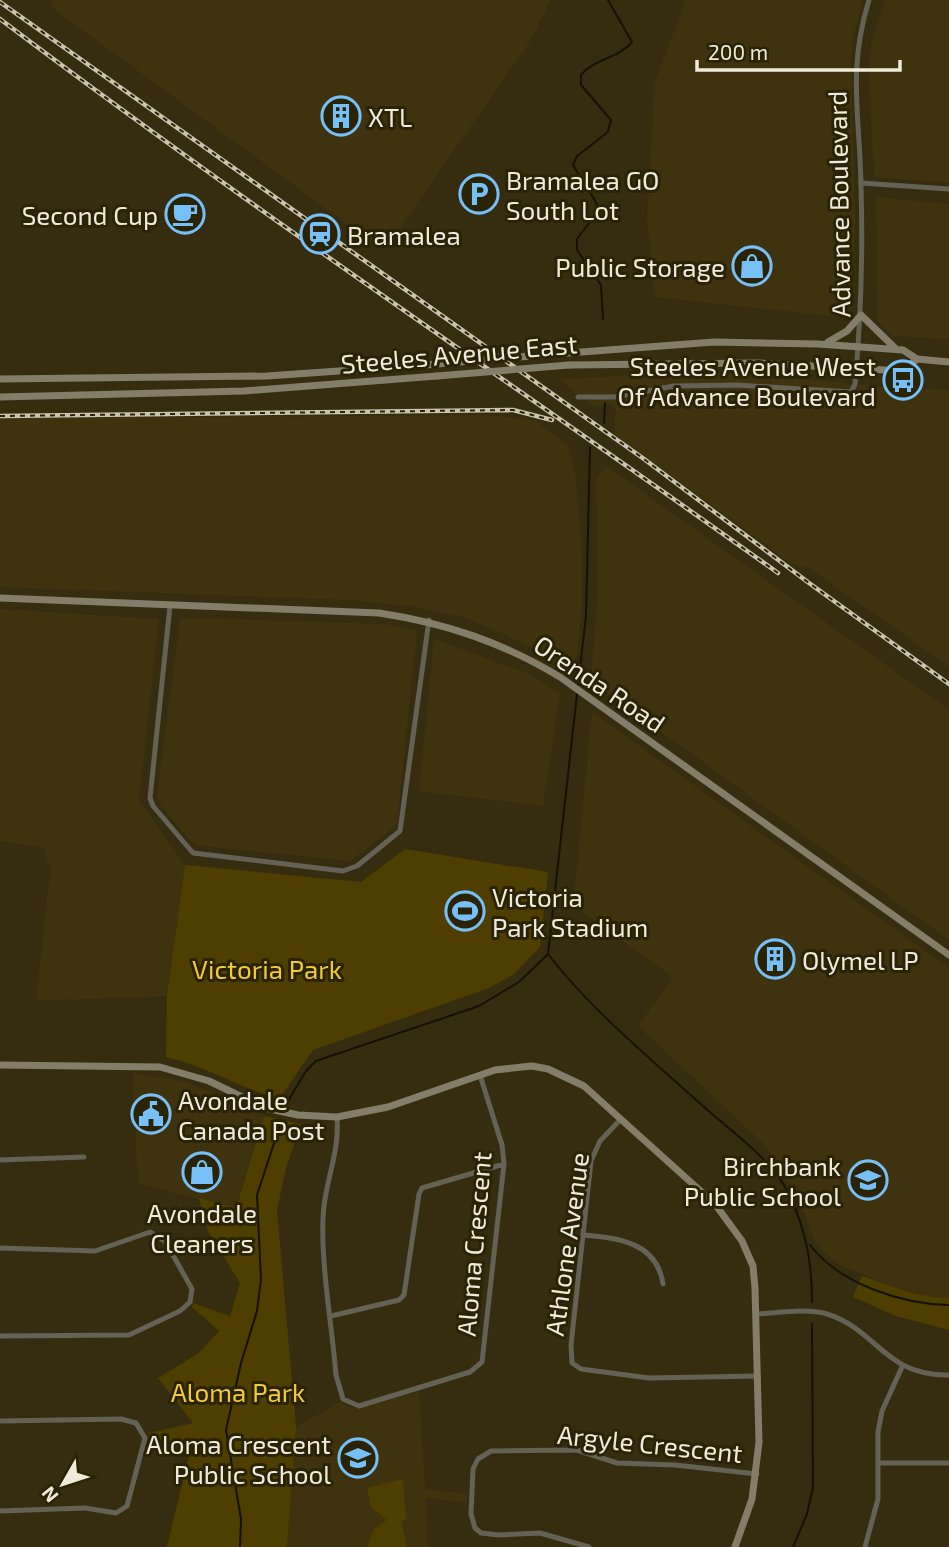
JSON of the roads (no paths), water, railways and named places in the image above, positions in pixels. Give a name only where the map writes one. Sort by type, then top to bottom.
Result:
[{"type":"street","name":"Advance Boulevard","points":[[857,367],[861,315],[861,183],[855,71],[859,32],[869,0]]},
{"type":"street","points":[[861,183],[949,189]]},
{"type":"street","points":[[818,344],[834,341],[861,315],[897,350]]},
{"type":"street","name":"Steeles Avenue East","points":[[0,379],[267,376],[714,342],[818,344],[897,350],[917,359],[949,362]]},
{"type":"street","name":"Steeles Avenue East","points":[[0,397],[268,390],[569,365],[758,363],[902,370],[917,359]]},
{"type":"street","points":[[578,397],[614,397],[674,386],[737,385],[848,393],[855,384],[857,367]]},
{"type":"street","points":[[267,376],[268,390]]},
{"type":"street","name":"Orenda Road","points":[[0,598],[379,613],[429,620],[507,647],[587,696],[949,955]]},
{"type":"street","points":[[170,606],[150,798],[153,806],[193,853],[343,871],[357,866],[400,831],[429,620]]},
{"type":"street","points":[[0,1065],[160,1067],[209,1081],[265,1108],[298,1115],[337,1117],[388,1107],[480,1075],[512,1067],[548,1069],[584,1086],[730,1220],[753,1266],[757,1314],[757,1474],[735,1547]]},
{"type":"street","name":"Aloma Crescent","points":[[337,1117],[338,1151],[326,1193],[323,1223],[340,1394],[353,1405],[458,1376],[477,1367],[483,1353],[504,1164],[502,1145],[480,1075]]},
{"type":"street","name":"Athlone Avenue","points":[[621,1119],[594,1149],[571,1345],[572,1363],[577,1367],[649,1378],[758,1376]]},
{"type":"street","points":[[0,1160],[84,1157]]},
{"type":"street","points":[[331,1316],[399,1300],[404,1295],[422,1188],[504,1164]]},
{"type":"street","points":[[0,1248],[95,1251],[150,1231],[164,1241],[192,1289],[190,1302],[180,1311],[129,1335],[0,1336]]},
{"type":"street","points":[[583,1235],[621,1238],[633,1243],[658,1265],[663,1284]]},
{"type":"street","points":[[757,1314],[825,1314],[854,1329],[902,1367],[923,1374],[949,1375]]},
{"type":"street","points":[[873,1547],[865,1546],[878,1499],[878,1432],[882,1411],[902,1367]]},
{"type":"street","points":[[0,1421],[121,1419],[136,1423],[145,1438],[127,1506],[116,1513],[85,1508],[0,1511]]},
{"type":"street","name":"Argyle Crescent","points":[[589,1547],[540,1533],[481,1533],[475,1528],[471,1514],[473,1469],[478,1459],[491,1451],[577,1450],[617,1464],[710,1467],[757,1474]]},
{"type":"street","points":[[880,1463],[949,1463]]},
{"type":"waterway","points":[[603,319],[601,285],[577,250],[577,239],[596,214],[597,204],[573,165],[577,156],[608,132],[611,120],[581,85],[581,75],[632,42],[608,0]]},
{"type":"waterway","points":[[604,423],[605,403]]},
{"type":"waterway","points":[[578,685],[586,616],[590,447]]},
{"type":"waterway","points":[[288,1101],[306,1071],[316,1061],[479,1006],[519,982],[548,954],[577,694]]},
{"type":"waterway","points":[[548,954],[622,1034],[751,1147],[772,1169],[789,1194],[804,1234],[811,1274],[812,1302]]},
{"type":"waterway","points":[[240,1547],[241,1519],[226,1430],[241,1363],[257,1311],[261,1279],[257,1195],[281,1122]]},
{"type":"waterway","points":[[810,1245],[838,1271],[873,1289],[911,1301],[949,1305]]},
{"type":"waterway","points":[[793,1547],[807,1514],[813,1487],[812,1324]]},
{"type":"railway","points":[[0,2],[644,459],[949,684]]},
{"type":"railway","points":[[0,19],[192,161],[778,573]]},
{"type":"railway","points":[[0,416],[513,410],[552,420]]},
{"type":"place","name":"XTL","points":[[341,116]]},
{"type":"place","name":"Bramalea GO South Lot","points":[[479,194]]},
{"type":"place","name":"Second Cup","points":[[185,214]]},
{"type":"place","name":"Bramalea","points":[[320,234]]},
{"type":"place","name":"Public Storage","points":[[752,266]]},
{"type":"place","name":"Steeles Avenue West Of Advance Boulevard","points":[[903,380]]},
{"type":"place","name":"Victoria Park Stadium","points":[[465,911]]},
{"type":"place","name":"Olymel LP","points":[[775,959]]},
{"type":"place","name":"Avondale Canada Post","points":[[151,1114]]},
{"type":"place","name":"Avondale Cleaners","points":[[202,1172]]},
{"type":"place","name":"Birchbank Public School","points":[[868,1180]]},
{"type":"place","name":"Aloma Crescent Public School","points":[[358,1458]]},
{"type":"park label","name":"Victoria Park","points":[[267,968]]},
{"type":"park label","name":"Aloma Park","points":[[238,1391]]}]
